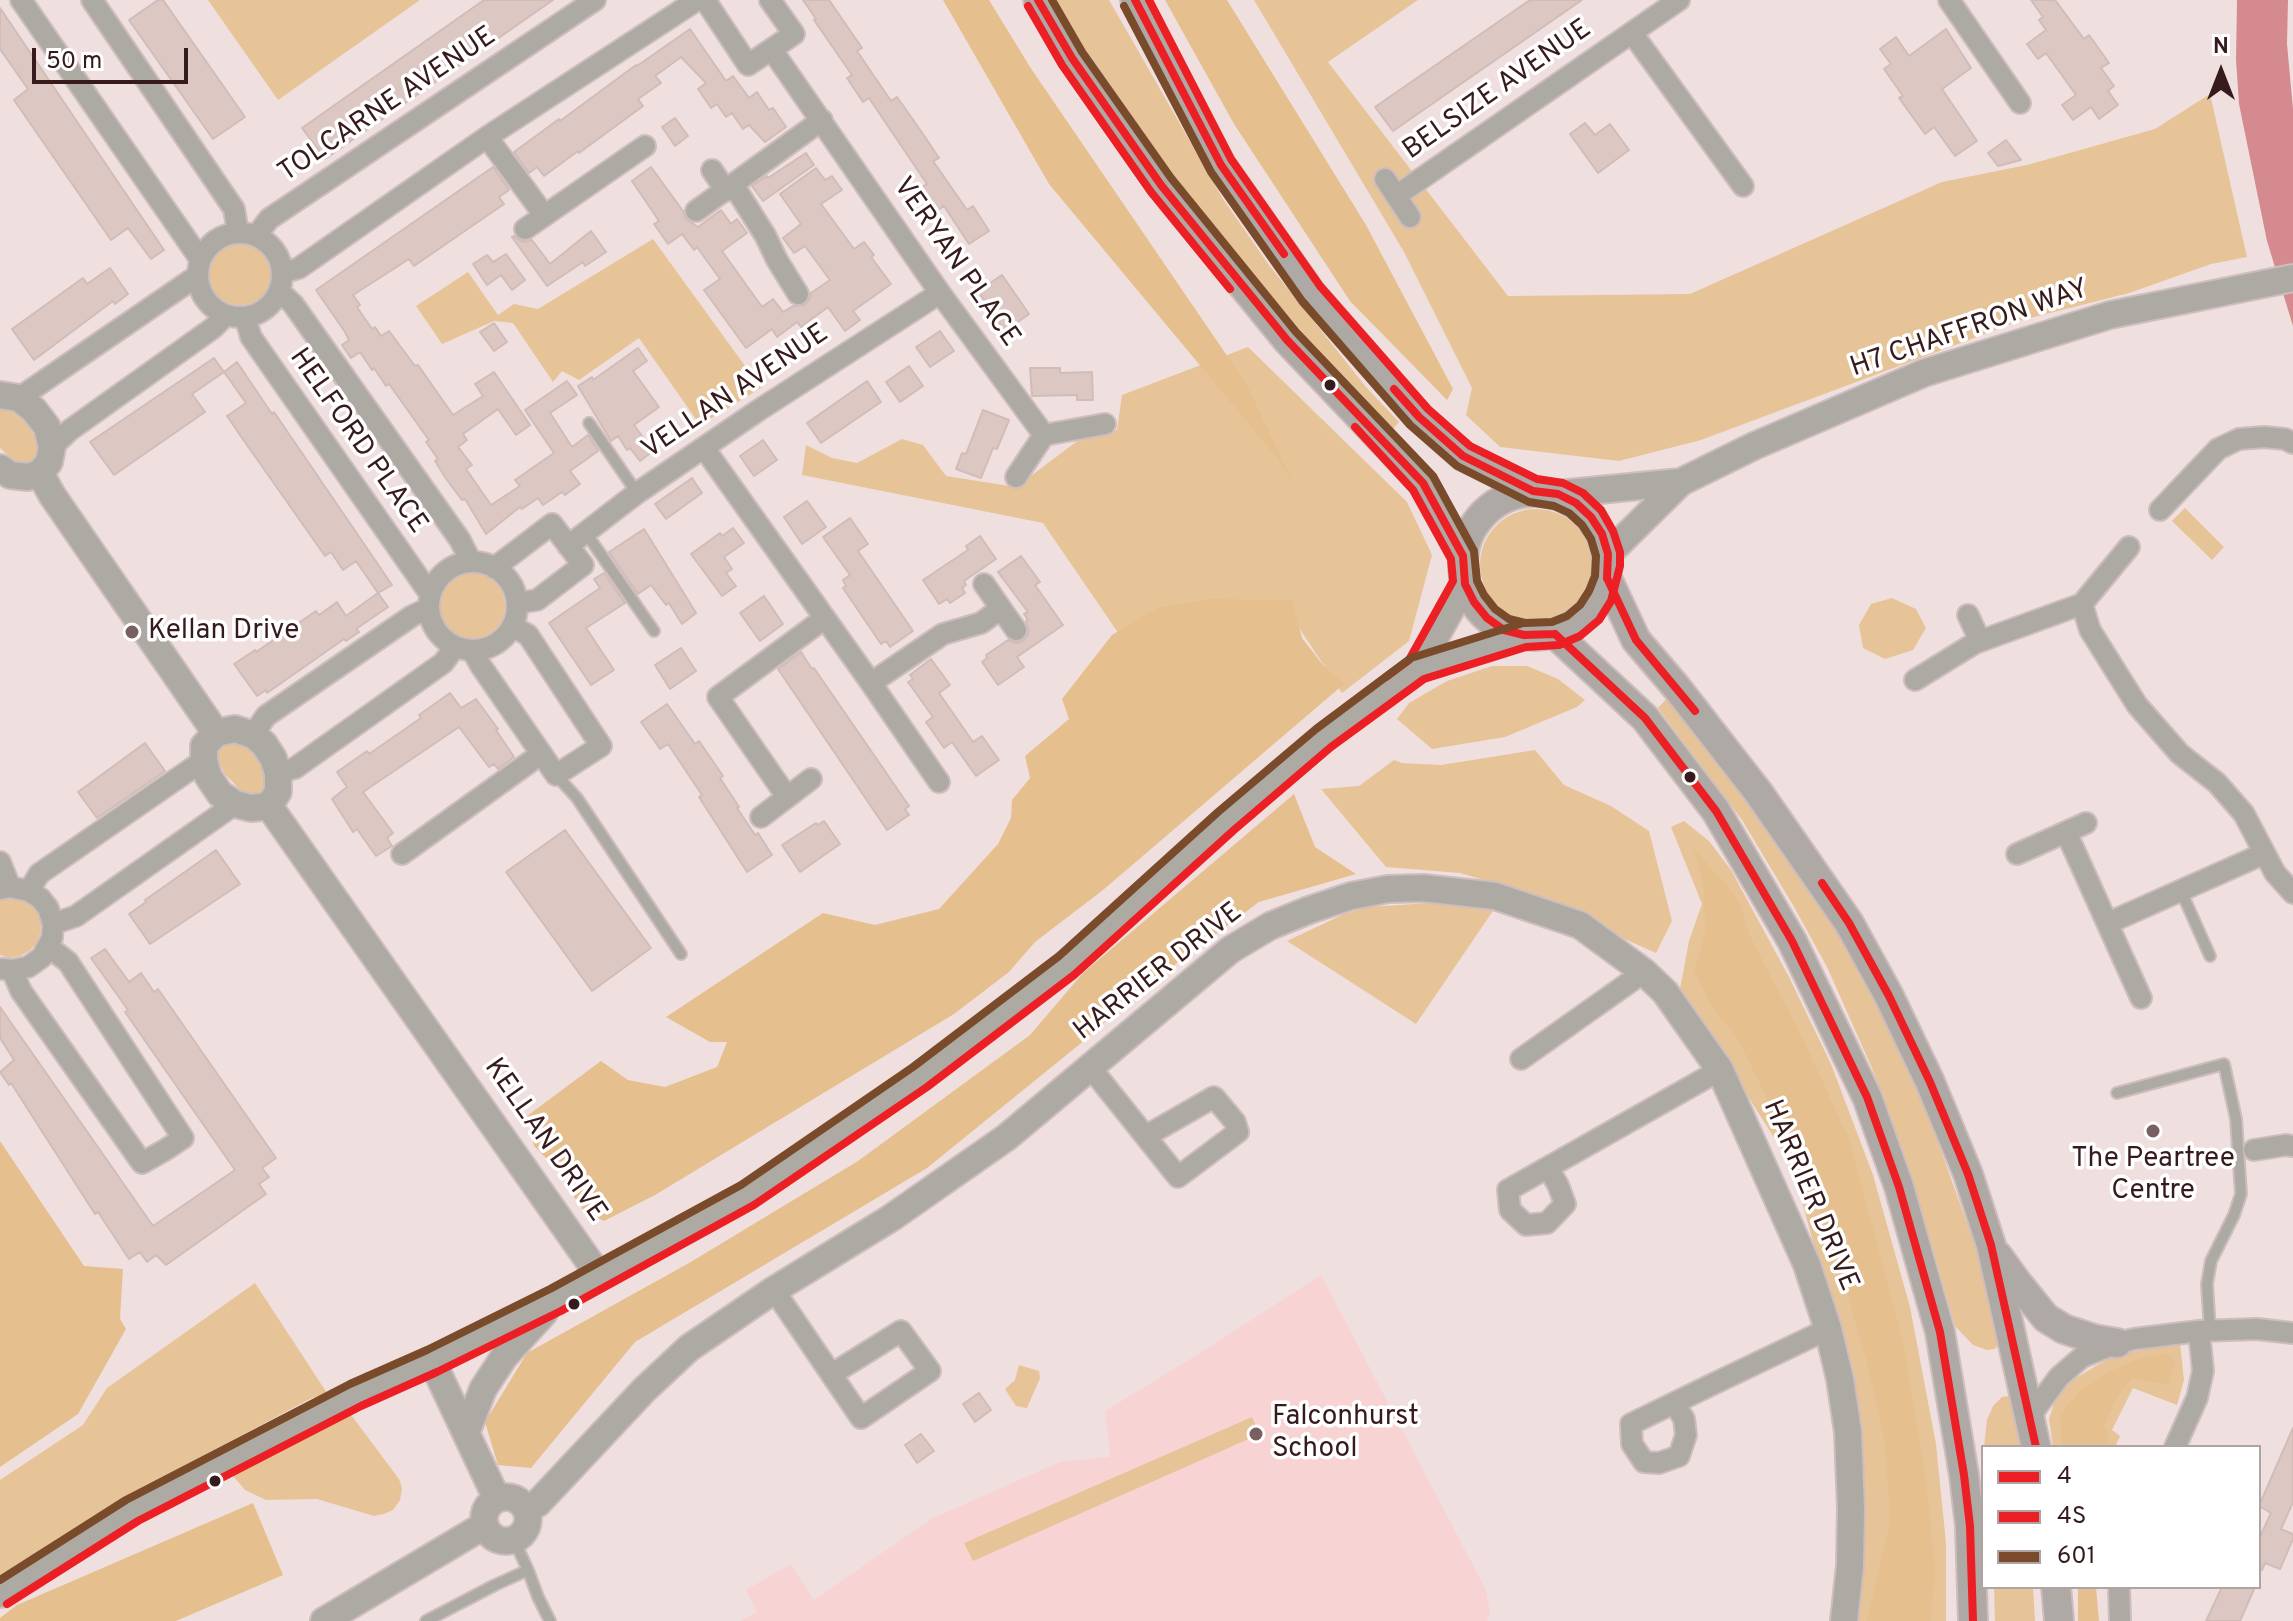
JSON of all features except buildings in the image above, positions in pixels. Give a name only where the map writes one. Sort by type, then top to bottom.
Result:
[{"type":"main road","points":[[1038,0],[1072,58],[1161,185],[1287,340],[1423,483],[1464,570],[1474,602],[1487,618],[1504,630],[1524,635],[1555,634],[1573,626],[1589,613],[1600,597],[1607,566]]},
{"type":"main road","points":[[1135,0],[1221,165],[1311,293],[1419,417],[1463,456],[1545,493],[1576,503],[1591,517],[1602,534],[1607,566],[1636,640],[1758,792],[1849,923],[1889,996],[1930,1082],[1968,1174],[1991,1245],[2036,1445]]},
{"type":"main road","points":[[1464,570],[1468,536],[1478,518],[1493,504],[1512,495],[1545,493]]},
{"type":"main road","points":[[1555,634],[1645,718],[1716,811],[1792,941],[1861,1084],[1899,1187],[1940,1332],[1970,1526],[1973,1621]]},
{"type":"main road","points":[[1991,1245],[2046,1318],[2064,1329],[2117,1343]]},
{"type":"main road","points":[[2056,1589],[2059,1621]]},
{"type":"street","name":"HELFORD PLACE","points":[[21,0],[199,268],[199,289],[205,300],[214,309],[235,316],[251,337],[429,601],[436,631],[445,641],[464,649],[481,666],[556,775]]},
{"type":"street","name":"HELFORD PLACE","points":[[92,0],[234,209],[247,234],[269,244],[278,257],[280,282],[293,304],[460,540],[471,562]]},
{"type":"street","name":"TOLCARNE AVENUE","points":[[247,234],[595,0]]},
{"type":"street","points":[[52,447],[70,430],[213,328],[235,316],[259,313],[271,304],[280,282],[487,137],[704,1],[748,65],[794,34],[770,0]]},
{"type":"street","name":"BELSIZE AVENUE","points":[[1410,217],[1390,188],[1679,0]]},
{"type":"street","points":[[1949,0],[2020,103]]},
{"type":"street","name":"BELSIZE AVENUE","points":[[1632,33],[1743,186]]},
{"type":"street","name":"VERYAN PLACE","points":[[772,50],[940,293],[1044,435]]},
{"type":"street","points":[[696,211],[822,120]]},
{"type":"street","points":[[487,137],[544,215]]},
{"type":"street","points":[[525,229],[645,146]]},
{"type":"street","points":[[712,170],[730,188],[765,235],[798,294]]},
{"type":"street","points":[[3,475],[28,477],[40,473],[49,462],[52,447],[47,427],[34,410],[10,397],[199,268],[206,249],[215,240],[226,235],[247,234]]},
{"type":"street","name":"H7 CHAFFRON WAY","points":[[1545,493],[1681,482],[1754,446],[1924,373],[2110,315],[2293,278]]},
{"type":"street","name":"VELLAN AVENUE","points":[[568,546],[637,493],[940,293]]},
{"type":"street","points":[[1016,477],[1044,435],[1105,424]]},
{"type":"street","points":[[2160,510],[2218,449],[2239,439],[2264,437],[2293,443]]},
{"type":"street","points":[[704,448],[939,782]]},
{"type":"street","points":[[40,473],[216,733]]},
{"type":"street","name":"H7 CHAFFRON WAY","points":[[1607,566],[1681,482]]},
{"type":"street","points":[[494,568],[552,524],[583,565],[537,600],[517,603]]},
{"type":"street","points":[[1915,680],[1980,641],[2082,604],[2129,547]]},
{"type":"street","points":[[253,735],[266,716],[412,616],[429,601],[436,582],[457,565],[471,562],[494,568],[513,589],[516,615],[502,639],[488,648],[464,649],[295,768],[278,773]]},
{"type":"street","points":[[1418,668],[1464,570]]},
{"type":"street","points":[[984,584],[1016,630]]},
{"type":"street","points":[[2082,604],[2090,630],[2137,705],[2180,754],[2217,783],[2244,814],[2263,854],[2293,893]]},
{"type":"street","points":[[871,683],[943,634],[981,623],[1000,609]]},
{"type":"street","points":[[1968,615],[1980,641]]},
{"type":"street","points":[[787,797],[718,697],[825,618]]},
{"type":"street","points":[[512,626],[528,635],[601,746],[556,775]]},
{"type":"street","points":[[0,1594],[132,1511],[356,1395],[556,1300],[747,1195],[920,1077],[1067,965],[1226,821],[1324,738],[1418,668],[1524,635]]},
{"type":"street","points":[[235,729],[253,735],[264,744],[278,773],[278,792],[269,806],[251,808],[235,804],[220,794],[208,776],[204,760],[204,746],[216,733],[235,729]]},
{"type":"street","points":[[402,854],[541,754]]},
{"type":"street","points":[[13,889],[204,760]]},
{"type":"street","points":[[761,817],[811,779]]},
{"type":"street","points":[[53,924],[76,916],[235,804]]},
{"type":"street","name":"KELLAN DRIVE","points":[[269,806],[600,1277]]},
{"type":"street","points":[[2017,854],[2086,823]]},
{"type":"street","points":[[2066,832],[2141,998]]},
{"type":"street","points":[[2108,923],[2263,854]]},
{"type":"street","points":[[0,862],[13,889],[40,898],[48,908],[53,924],[52,938],[42,957],[28,967],[6,970],[142,1163],[183,1138],[68,962],[49,947]]},
{"type":"street","name":"HARRIER DRIVE","points":[[526,1510],[538,1503],[644,1390],[689,1348],[774,1290],[891,1218],[1007,1137],[1230,950],[1270,926],[1351,896],[1388,889],[1423,888],[1495,896],[1580,925],[1644,972],[1665,992],[1720,1070],[1807,1265],[1840,1379],[1848,1432],[1851,1509],[1844,1621]]},
{"type":"street","points":[[1521,1059],[1644,972]]},
{"type":"street","points":[[1090,1067],[1146,1136]]},
{"type":"street","points":[[1548,1168],[1720,1070]]},
{"type":"street","points":[[2254,1150],[2293,1146]]},
{"type":"street","points":[[774,1290],[861,1418],[930,1371],[901,1331],[832,1374]]},
{"type":"street","points":[[466,1433],[483,1389],[504,1357],[556,1300]]},
{"type":"street","points":[[1674,1403],[1828,1329]]},
{"type":"street","points":[[2030,1416],[2059,1377],[2082,1357],[2117,1343],[2205,1331],[2257,1329],[2293,1333]]},
{"type":"street","points":[[2176,1445],[2197,1398],[2203,1371],[2205,1331]]},
{"type":"street","points":[[432,1361],[497,1499]]},
{"type":"street","points":[[508,1497],[526,1510],[528,1524],[514,1540],[502,1541],[490,1535],[485,1525],[484,1514],[497,1499],[508,1497]]},
{"type":"street","points":[[324,1621],[485,1525]]},
{"type":"street","points":[[2119,1589],[2120,1621]]},
{"type":"lane","points":[[589,423],[637,493]]},
{"type":"lane","points":[[586,533],[654,631]]},
{"type":"lane","points":[[556,775],[577,798],[681,954]]},
{"type":"lane","points":[[2181,891],[2210,956]]},
{"type":"lane","points":[[2117,1093],[2224,1064],[2236,1119],[2241,1194],[2211,1261],[2205,1331]]},
{"type":"lane","points":[[514,1540],[550,1621]]},
{"type":"lane","points":[[426,1621],[528,1570]]},
{"type":"shaded area","points":[[208,0],[420,0],[278,100]]},
{"type":"shaded area","points":[[943,0],[989,0],[1030,67],[1247,385],[1294,485],[1278,459],[1049,184]]},
{"type":"shaded area","points":[[1052,0],[1109,0],[1223,199],[1269,265],[1366,387],[1399,422],[1389,434],[1300,338],[1199,216]]},
{"type":"shaded area","points":[[1165,0],[1227,0],[1366,225],[1453,389],[1447,400],[1350,301],[1234,124]]},
{"type":"shaded area","points":[[1254,0],[1418,0],[1328,62],[1508,296],[1690,294],[1942,182],[2027,165],[2155,129],[2210,94],[2247,257],[2211,264],[2129,293],[2022,320],[1701,440],[1619,461],[1500,447],[1466,415],[1472,388],[1404,252]]},
{"type":"shaded area","points":[[2237,0],[2288,0],[2287,44],[2293,109],[2293,326],[2267,241],[2239,104]]},
{"type":"shaded area","points":[[653,239],[761,388],[700,425],[639,338],[579,380],[562,371],[553,382],[513,323],[494,321],[442,344],[416,306],[468,272],[498,315],[514,304],[538,309]]},
{"type":"shaded area","points":[[240,243],[252,245],[262,252],[269,262],[269,286],[262,296],[252,303],[240,305],[228,303],[218,296],[211,286],[209,274],[211,262],[218,252],[228,245]]},
{"type":"shaded area","points":[[1248,347],[1407,502],[1432,555],[1409,641],[1342,693],[1286,608],[1121,637],[1043,523],[802,475],[806,445],[832,458],[857,463],[902,439],[923,445],[946,476],[1016,487],[1076,442],[1117,430],[1122,395]]},
{"type":"shaded area","points":[[0,409],[10,410],[29,425],[38,445],[34,463],[23,465],[0,448]]},
{"type":"shaded area","points":[[2185,508],[2224,547],[2212,560],[2172,521]]},
{"type":"shaded area","points":[[1536,509],[1557,513],[1576,525],[1588,544],[1592,565],[1588,586],[1576,605],[1557,617],[1536,621],[1515,617],[1496,605],[1484,586],[1480,565],[1484,544],[1496,525],[1515,513]]},
{"type":"shaded area","points":[[472,573],[495,583],[505,606],[495,629],[472,639],[449,629],[439,606],[449,583]]},
{"type":"shaded area","points":[[1892,598],[1916,609],[1926,628],[1913,650],[1885,659],[1863,648],[1859,625],[1871,604]]},
{"type":"shaded area","points":[[1211,599],[1292,600],[1302,638],[1323,665],[1344,684],[1103,890],[1035,942],[1009,972],[954,1014],[655,1195],[604,1221],[585,1212],[574,1197],[577,1181],[567,1165],[551,1163],[534,1146],[527,1116],[601,1061],[628,1080],[665,1087],[717,1067],[727,1042],[710,1042],[666,1017],[823,913],[875,925],[939,909],[998,844],[1011,818],[1012,800],[1030,778],[1025,756],[1069,719],[1062,699],[1112,635],[1157,608]]},
{"type":"shaded area","points":[[1492,666],[1527,666],[1558,679],[1585,700],[1577,707],[1505,737],[1432,749],[1397,719],[1409,703],[1447,681]]},
{"type":"shaded area","points":[[1669,696],[1710,743],[1805,880],[1886,1021],[1920,1092],[1981,1262],[2000,1342],[1995,1349],[1987,1350],[1973,1345],[1955,1326],[1901,1146],[1872,1068],[1827,967],[1742,820],[1658,708]]},
{"type":"shaded area","points":[[230,740],[246,746],[261,762],[266,785],[261,793],[250,795],[242,792],[224,773],[219,762],[219,748]]},
{"type":"shaded area","points":[[1535,750],[1564,785],[1611,806],[1649,831],[1672,921],[1656,953],[1505,886],[1460,873],[1386,867],[1321,789],[1359,786],[1394,760],[1441,765]]},
{"type":"shaded area","points":[[1294,794],[1315,847],[1356,874],[1259,902],[1145,987],[927,1168],[635,1342],[531,1468],[498,1465],[485,1422],[527,1353],[689,1263],[858,1161],[1030,1035],[1083,973]]},
{"type":"shaded area","points":[[1684,821],[1709,841],[1731,870],[1789,977],[1831,1064],[1873,1175],[1910,1307],[1936,1444],[1946,1543],[1946,1621],[1848,1621],[1866,1514],[1859,1407],[1792,1166],[1680,989],[1689,941],[1702,904],[1671,827]]},
{"type":"shaded area","points":[[1694,848],[1738,899],[1750,936],[1802,1037],[1849,1139],[1904,1345],[1925,1473],[1935,1567],[1931,1621],[1867,1621],[1890,1521],[1885,1443],[1868,1367],[1806,1172],[1741,1045],[1710,1003],[1694,971],[1705,935],[1704,887]]},
{"type":"shaded area","points":[[11,897],[30,904],[41,923],[36,944],[20,956],[9,958],[0,955],[0,899]]},
{"type":"shaded area","points":[[1430,903],[1495,908],[1416,1024],[1287,941],[1344,914],[1368,907]]},
{"type":"shaded area","points":[[0,1141],[84,1266],[123,1269],[120,1319],[126,1329],[78,1414],[0,1467]]},
{"type":"shaded area","name":"Falconhurst School","points":[[1321,1275],[1486,1590],[1490,1613],[1487,1621],[740,1621],[757,1612],[746,1590],[791,1564],[814,1600],[931,1519],[1060,1462],[1110,1457],[1105,1411]]},
{"type":"shaded area","points":[[255,1283],[327,1393],[310,1399],[127,1496],[0,1593],[0,1480],[83,1425],[107,1388]]},
{"type":"shaded area","points":[[2180,1343],[2184,1380],[2177,1405],[2133,1388],[2112,1430],[2120,1436],[2116,1445],[2053,1445],[2049,1419],[2056,1397],[2071,1381],[2114,1355]]},
{"type":"shaded area","points":[[2168,1353],[2175,1362],[2168,1385],[2132,1378],[2119,1393],[2104,1425],[2110,1439],[2106,1445],[2062,1445],[2060,1414],[2082,1389],[2105,1373],[2141,1358]]},
{"type":"shaded area","points":[[1019,1365],[1039,1371],[1040,1378],[1027,1408],[1016,1406],[1005,1389],[1015,1380]]},
{"type":"shaded area","points":[[2009,1396],[2014,1402],[2023,1445],[1984,1445],[1987,1420],[1993,1406],[2002,1397]]},
{"type":"shaded area","points":[[343,1404],[399,1479],[402,1488],[400,1500],[393,1510],[374,1516],[317,1499],[266,1500],[245,1490],[222,1463]]},
{"type":"shaded area","points":[[1252,1417],[1260,1434],[973,1561],[964,1543]]},
{"type":"shaded area","points":[[253,1503],[283,1575],[176,1621],[0,1621],[17,1605]]},
{"type":"shaded area","points":[[1994,1589],[2033,1589],[2035,1621],[1995,1621]]},
{"type":"shaded area","points":[[2078,1589],[2096,1589],[2099,1621],[2078,1621]]},
{"type":"transit line","name":"4","points":[[1038,0],[1072,58],[1161,185],[1287,340],[1423,483],[1463,556],[1465,584],[1487,618],[1504,630],[1524,635],[1555,634]]},
{"type":"transit line","name":"601","points":[[1052,0],[1082,52],[1171,178],[1296,332],[1433,476],[1474,551],[1477,581],[1495,609],[1509,619],[1525,623],[1552,622],[1567,616],[1580,605],[1595,576],[1596,556],[1591,539],[1582,525],[1569,513],[1554,506],[1529,502],[1457,466],[1410,425],[1302,301],[1211,172],[1124,6]]},
{"type":"transit line","name":"4","points":[[1135,0],[1221,165],[1284,254]]},
{"type":"transit line","name":"4S","points":[[7,1604],[138,1521],[361,1406],[561,1311],[754,1205],[927,1087],[1074,975],[1331,747],[1424,679],[1526,647],[1559,645],[1580,636],[1599,620],[1611,601],[1620,566],[1620,552],[1613,531],[1601,510],[1583,493],[1563,483],[1537,479],[1470,446],[1428,409],[1320,286],[1231,159],[1149,0]]},
{"type":"transit line","name":"4S","points":[[1028,6],[1062,65],[1151,192],[1230,289]]},
{"type":"transit line","name":"4","points":[[1394,389],[1419,417],[1463,456],[1533,491],[1558,494],[1576,503],[1591,517],[1602,534],[1608,554],[1607,578]]},
{"type":"transit line","name":"4S","points":[[1355,427],[1413,490],[1451,559],[1453,581],[1409,660],[1386,677]]},
{"type":"transit line","name":"4","points":[[1607,578],[1636,640],[1695,711]]},
{"type":"transit line","name":"601","points":[[0,1580],[126,1500],[350,1384],[550,1289],[741,1185],[913,1067],[1059,956],[1218,812],[1316,729],[1411,658],[1520,624]]},
{"type":"transit line","name":"4","points":[[1555,634],[1645,718],[1716,811],[1792,941],[1867,1097],[1899,1187],[1940,1332],[1970,1526],[1973,1621]]},
{"type":"transit line","name":"4","points":[[1822,883],[1849,923],[1889,996],[1930,1082],[1968,1174],[1991,1245],[2036,1445]]},
{"type":"place","name":"Kellan Drive","points":[[132,632]]},
{"type":"place","name":"The Peartree Centre","points":[[2153,1131]]},
{"type":"place","name":"Falconhurst School","points":[[1256,1434]]}]
